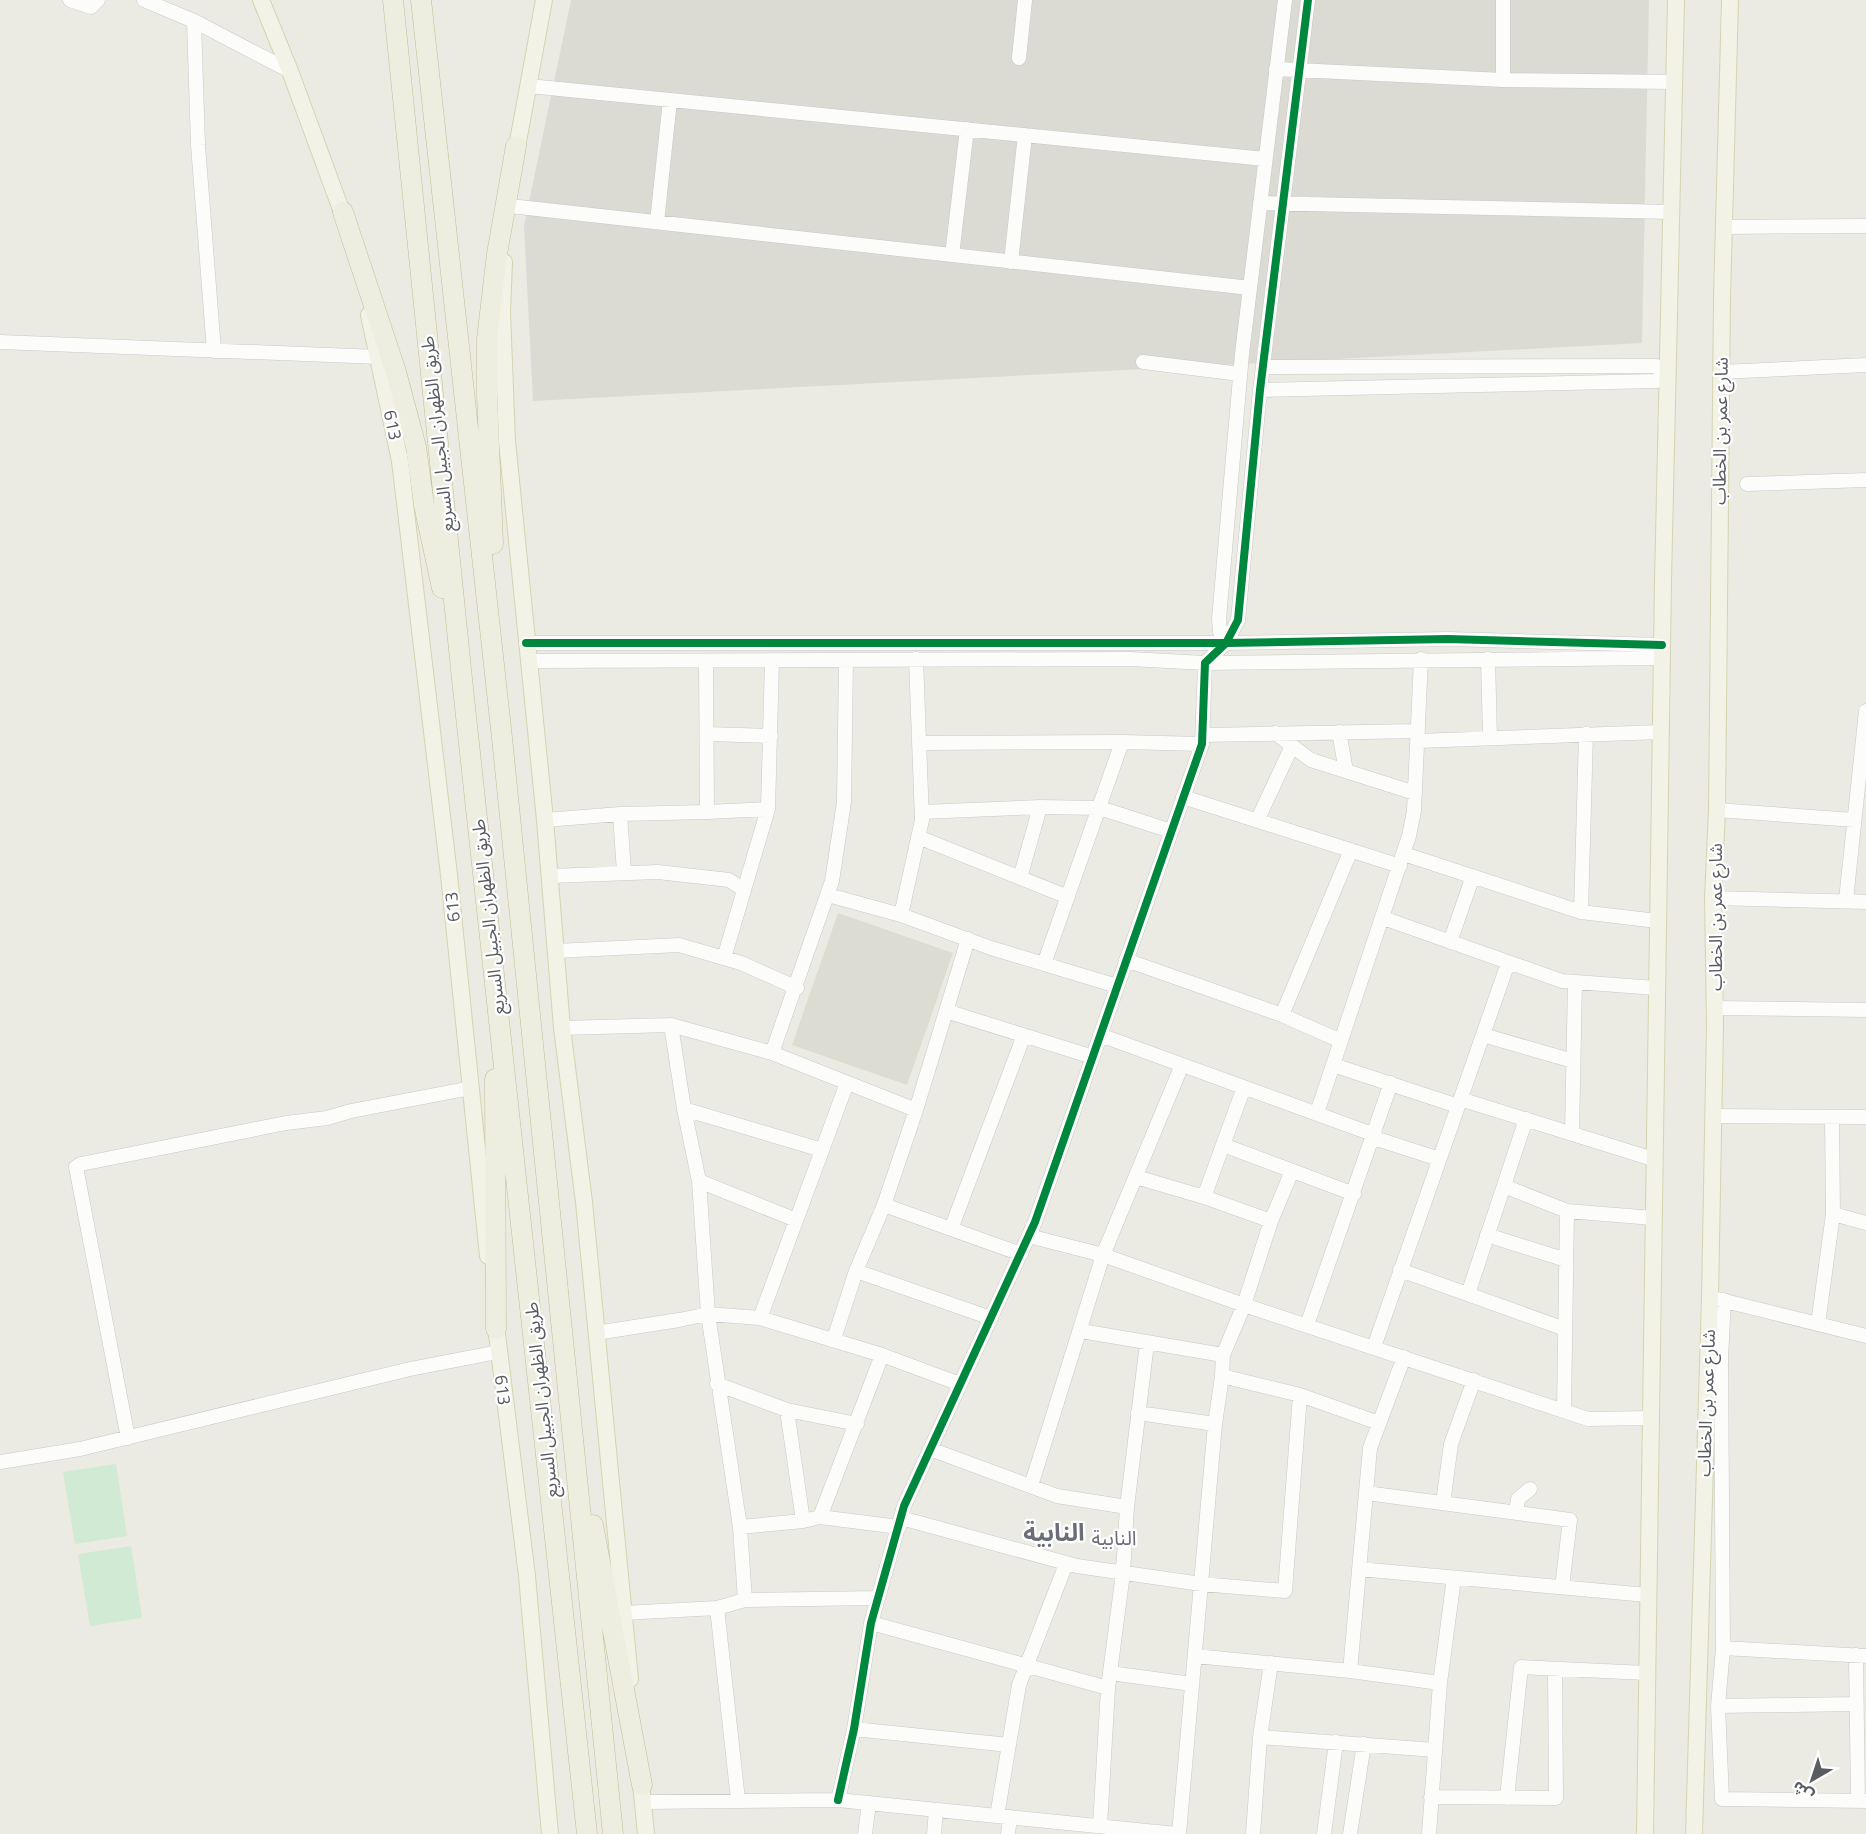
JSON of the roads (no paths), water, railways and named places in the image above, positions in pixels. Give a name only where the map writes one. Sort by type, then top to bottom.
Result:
[{"type":"highway","name":"طريق الظهران الجبيل السريع","points":[[393,0],[462,678],[587,1834]]},
{"type":"highway","name":"طريق الظهران الجبيل السريع","points":[[421,0],[502,738],[613,1834]]},
{"type":"highway","points":[[502,738],[489,454],[487,339],[497,254],[516,146]]},
{"type":"highway","points":[[343,212],[396,372],[416,447],[424,505],[462,678]]},
{"type":"highway","points":[[495,974],[496,1329]]},
{"type":"highway","points":[[568,1391],[643,1794]]},
{"type":"main road","name":"613","points":[[261,0],[343,212],[379,357],[400,461],[449,875],[498,1352],[527,1576],[550,1834]]},
{"type":"main road","points":[[544,0],[516,146],[510,206],[503,291],[507,441],[545,820],[562,1028],[584,1202],[646,1834]]},
{"type":"main road","points":[[1645,1834],[1660,732],[1676,0]]},
{"type":"main road","name":"شارع عمر بن الخطاب","points":[[1694,1834],[1717,1298],[1713,1116],[1715,1008],[1713,898],[1717,810],[1721,372],[1730,0]]},
{"type":"street","points":[[70,0],[91,7],[98,0]]},
{"type":"street","points":[[144,0],[194,21],[290,71]]},
{"type":"street","points":[[1019,58],[1025,0]]},
{"type":"street","points":[[1226,643],[1220,632],[1219,620],[1240,374],[1285,0]]},
{"type":"street","points":[[838,1800],[854,1729],[871,1623],[904,1506],[1029,1236],[1118,986],[1202,739],[1204,663],[1226,643],[1238,620],[1260,390],[1308,0]]},
{"type":"street","points":[[1503,0],[1503,80]]},
{"type":"street","points":[[194,21],[198,145],[214,351]]},
{"type":"street","points":[[1276,69],[1503,80],[1674,82]]},
{"type":"street","points":[[529,86],[1265,159]]},
{"type":"street","points":[[657,222],[670,100]]},
{"type":"street","points":[[952,255],[967,129]]},
{"type":"street","points":[[1011,262],[1025,135]]},
{"type":"street","points":[[1260,202],[1672,212]]},
{"type":"street","points":[[510,206],[1250,288]]},
{"type":"street","points":[[1724,227],[1866,226]]},
{"type":"street","points":[[0,342],[379,357]]},
{"type":"street","points":[[1143,362],[1240,374]]},
{"type":"street","points":[[1721,372],[1866,364]]},
{"type":"street","points":[[1260,390],[1656,381],[1668,371],[1656,366],[1263,367]]},
{"type":"street","points":[[1747,484],[1866,480]]},
{"type":"street","points":[[526,643],[1226,643],[1448,639],[1662,651]]},
{"type":"street","points":[[667,644],[668,661]]},
{"type":"street","points":[[528,661],[1130,659],[1204,663],[1488,659],[1662,651]]},
{"type":"street","points":[[901,915],[922,812],[916,659]]},
{"type":"street","points":[[1317,1113],[1402,860],[1414,811],[1421,659]]},
{"type":"street","points":[[1488,659],[1490,738]]},
{"type":"street","points":[[724,958],[768,809],[772,660]]},
{"type":"street","points":[[772,1053],[797,987],[832,881],[844,802],[846,660]]},
{"type":"street","points":[[706,661],[707,812]]},
{"type":"street","points":[[1846,900],[1866,712]]},
{"type":"street","points":[[919,743],[1122,742],[1275,733],[1339,732],[1490,738],[1660,732]]},
{"type":"street","points":[[1339,732],[1346,771]]},
{"type":"street","points":[[1275,733],[1311,760],[1415,793]]},
{"type":"street","points":[[707,734],[771,735]]},
{"type":"street","points":[[1581,912],[1586,734]]},
{"type":"street","points":[[1044,964],[1122,742]]},
{"type":"street","points":[[1257,820],[1292,746]]},
{"type":"street","points":[[1183,797],[1351,850],[1473,876],[1581,912],[1657,921]]},
{"type":"street","points":[[922,812],[1040,807],[1100,808],[1171,831]]},
{"type":"street","points":[[1020,878],[1040,807]]},
{"type":"street","points":[[545,820],[620,814],[768,809]]},
{"type":"street","points":[[1717,810],[1854,820]]},
{"type":"street","points":[[620,814],[624,873]]},
{"type":"street","points":[[918,837],[1068,897]]},
{"type":"street","points":[[1282,1015],[1351,850]]},
{"type":"street","points":[[550,876],[658,872],[729,880],[744,890]]},
{"type":"street","points":[[1450,942],[1473,876]]},
{"type":"street","points":[[828,895],[901,915],[1044,964],[1118,986]]},
{"type":"street","points":[[1713,898],[1866,902]]},
{"type":"street","points":[[1383,918],[1562,981],[1656,988]]},
{"type":"street","points":[[834,1339],[856,1271],[884,1205],[916,1110],[968,939]]},
{"type":"street","points":[[556,951],[679,945],[741,963],[797,987]]},
{"type":"street","points":[[1126,960],[1282,1015],[1341,1041]]},
{"type":"street","points":[[1374,1347],[1508,963]]},
{"type":"street","points":[[1572,1133],[1575,982]]},
{"type":"street","points":[[1715,1008],[1866,1010]]},
{"type":"street","points":[[946,1011],[1093,1056]]},
{"type":"street","points":[[562,1028],[672,1025],[772,1053],[916,1110]]},
{"type":"street","points":[[672,1025],[684,1109],[699,1181],[708,1314],[740,1527],[745,1600]]},
{"type":"street","points":[[951,1229],[1024,1035]]},
{"type":"street","points":[[1100,1035],[1439,1159]]},
{"type":"street","points":[[1483,1035],[1573,1062]]},
{"type":"street","points":[[1031,1486],[1103,1255],[1182,1065]]},
{"type":"street","points":[[1333,1065],[1526,1119],[1653,1159]]},
{"type":"street","points":[[759,1318],[847,1083]]},
{"type":"street","points":[[1307,1325],[1391,1083]]},
{"type":"street","points":[[1203,1197],[1244,1087]]},
{"type":"street","points":[[128,1438],[76,1167],[81,1164],[286,1123],[327,1118],[351,1111],[471,1088]]},
{"type":"street","points":[[684,1109],[822,1150]]},
{"type":"street","points":[[1713,1116],[1866,1117]]},
{"type":"street","points":[[1818,1324],[1833,1214],[1832,1117]]},
{"type":"street","points":[[1468,1294],[1526,1119]]},
{"type":"street","points":[[1222,1145],[1354,1194]]},
{"type":"street","points":[[643,1794],[738,1800],[838,1800],[1178,1834],[1223,1355],[1244,1305],[1271,1221],[1292,1171]]},
{"type":"street","points":[[1136,1177],[1271,1221]]},
{"type":"street","points":[[699,1181],[796,1220]]},
{"type":"street","points":[[1504,1186],[1567,1211],[1653,1218]]},
{"type":"street","points":[[884,1205],[1021,1254]]},
{"type":"street","points":[[1564,1411],[1567,1211]]},
{"type":"street","points":[[1833,1214],[1866,1222]]},
{"type":"street","points":[[1487,1234],[1566,1260]]},
{"type":"street","points":[[1029,1236],[1103,1255],[1244,1305],[1588,1419],[1650,1418]]},
{"type":"street","points":[[1400,1270],[1565,1329]]},
{"type":"street","points":[[856,1271],[991,1318]]},
{"type":"street","points":[[1723,1648],[1861,1656],[1856,1704],[1862,1801],[1722,1799],[1718,1706],[1723,1648],[1721,1358],[1717,1298],[1866,1336]]},
{"type":"street","points":[[596,1333],[708,1314],[759,1318],[834,1339],[960,1384]]},
{"type":"street","points":[[1081,1331],[1223,1355]]},
{"type":"street","points":[[1100,1826],[1108,1688],[1123,1573],[1127,1507],[1147,1343]]},
{"type":"street","points":[[0,1462],[80,1449],[410,1369],[498,1352]]},
{"type":"street","points":[[820,1518],[882,1355]]},
{"type":"street","points":[[1350,1671],[1370,1448],[1404,1357]]},
{"type":"street","points":[[1222,1376],[1300,1395],[1379,1423]]},
{"type":"street","points":[[1443,1503],[1451,1444],[1474,1380]]},
{"type":"street","points":[[717,1384],[787,1410],[856,1424]]},
{"type":"street","points":[[740,1527],[820,1518],[900,1522],[1066,1564],[1201,1584],[1285,1591],[1300,1395]]},
{"type":"street","points":[[787,1410],[803,1521]]},
{"type":"street","points":[[1138,1413],[1215,1424]]},
{"type":"street","points":[[930,1449],[1057,1496],[1127,1507]]},
{"type":"street","points":[[1516,1513],[1518,1499],[1530,1488]]},
{"type":"street","points":[[1366,1493],[1570,1520],[1562,1587]]},
{"type":"street","points":[[1008,1834],[1003,1816],[1009,1745],[1019,1685],[1066,1564]]},
{"type":"street","points":[[1359,1569],[1647,1595]]},
{"type":"street","points":[[1429,1834],[1440,1683],[1454,1578]]},
{"type":"street","points":[[623,1612],[717,1608],[745,1600],[878,1598]]},
{"type":"street","points":[[717,1608],[738,1800]]},
{"type":"street","points":[[871,1623],[1108,1688]]},
{"type":"street","points":[[1195,1656],[1350,1671],[1440,1683]]},
{"type":"street","points":[[1253,1834],[1260,1737],[1271,1663]]},
{"type":"street","points":[[1507,1798],[1521,1667],[1646,1673]]},
{"type":"street","points":[[1431,1797],[1556,1798],[1555,1669]]},
{"type":"street","points":[[1110,1673],[1192,1684]]},
{"type":"street","points":[[1718,1706],[1856,1704]]},
{"type":"street","points":[[854,1729],[1009,1745]]},
{"type":"street","points":[[1260,1737],[1434,1750]]},
{"type":"street","points":[[1324,1834],[1336,1742]]},
{"type":"street","points":[[1350,1834],[1364,1744]]},
{"type":"street","points":[[865,1834],[869,1803]]},
{"type":"street","points":[[934,1834],[936,1810]]},
{"type":"district","name":"النابية","points":[[1054,1532]]},
{"type":"district","name":"النابية","points":[[1114,1537]]}]
